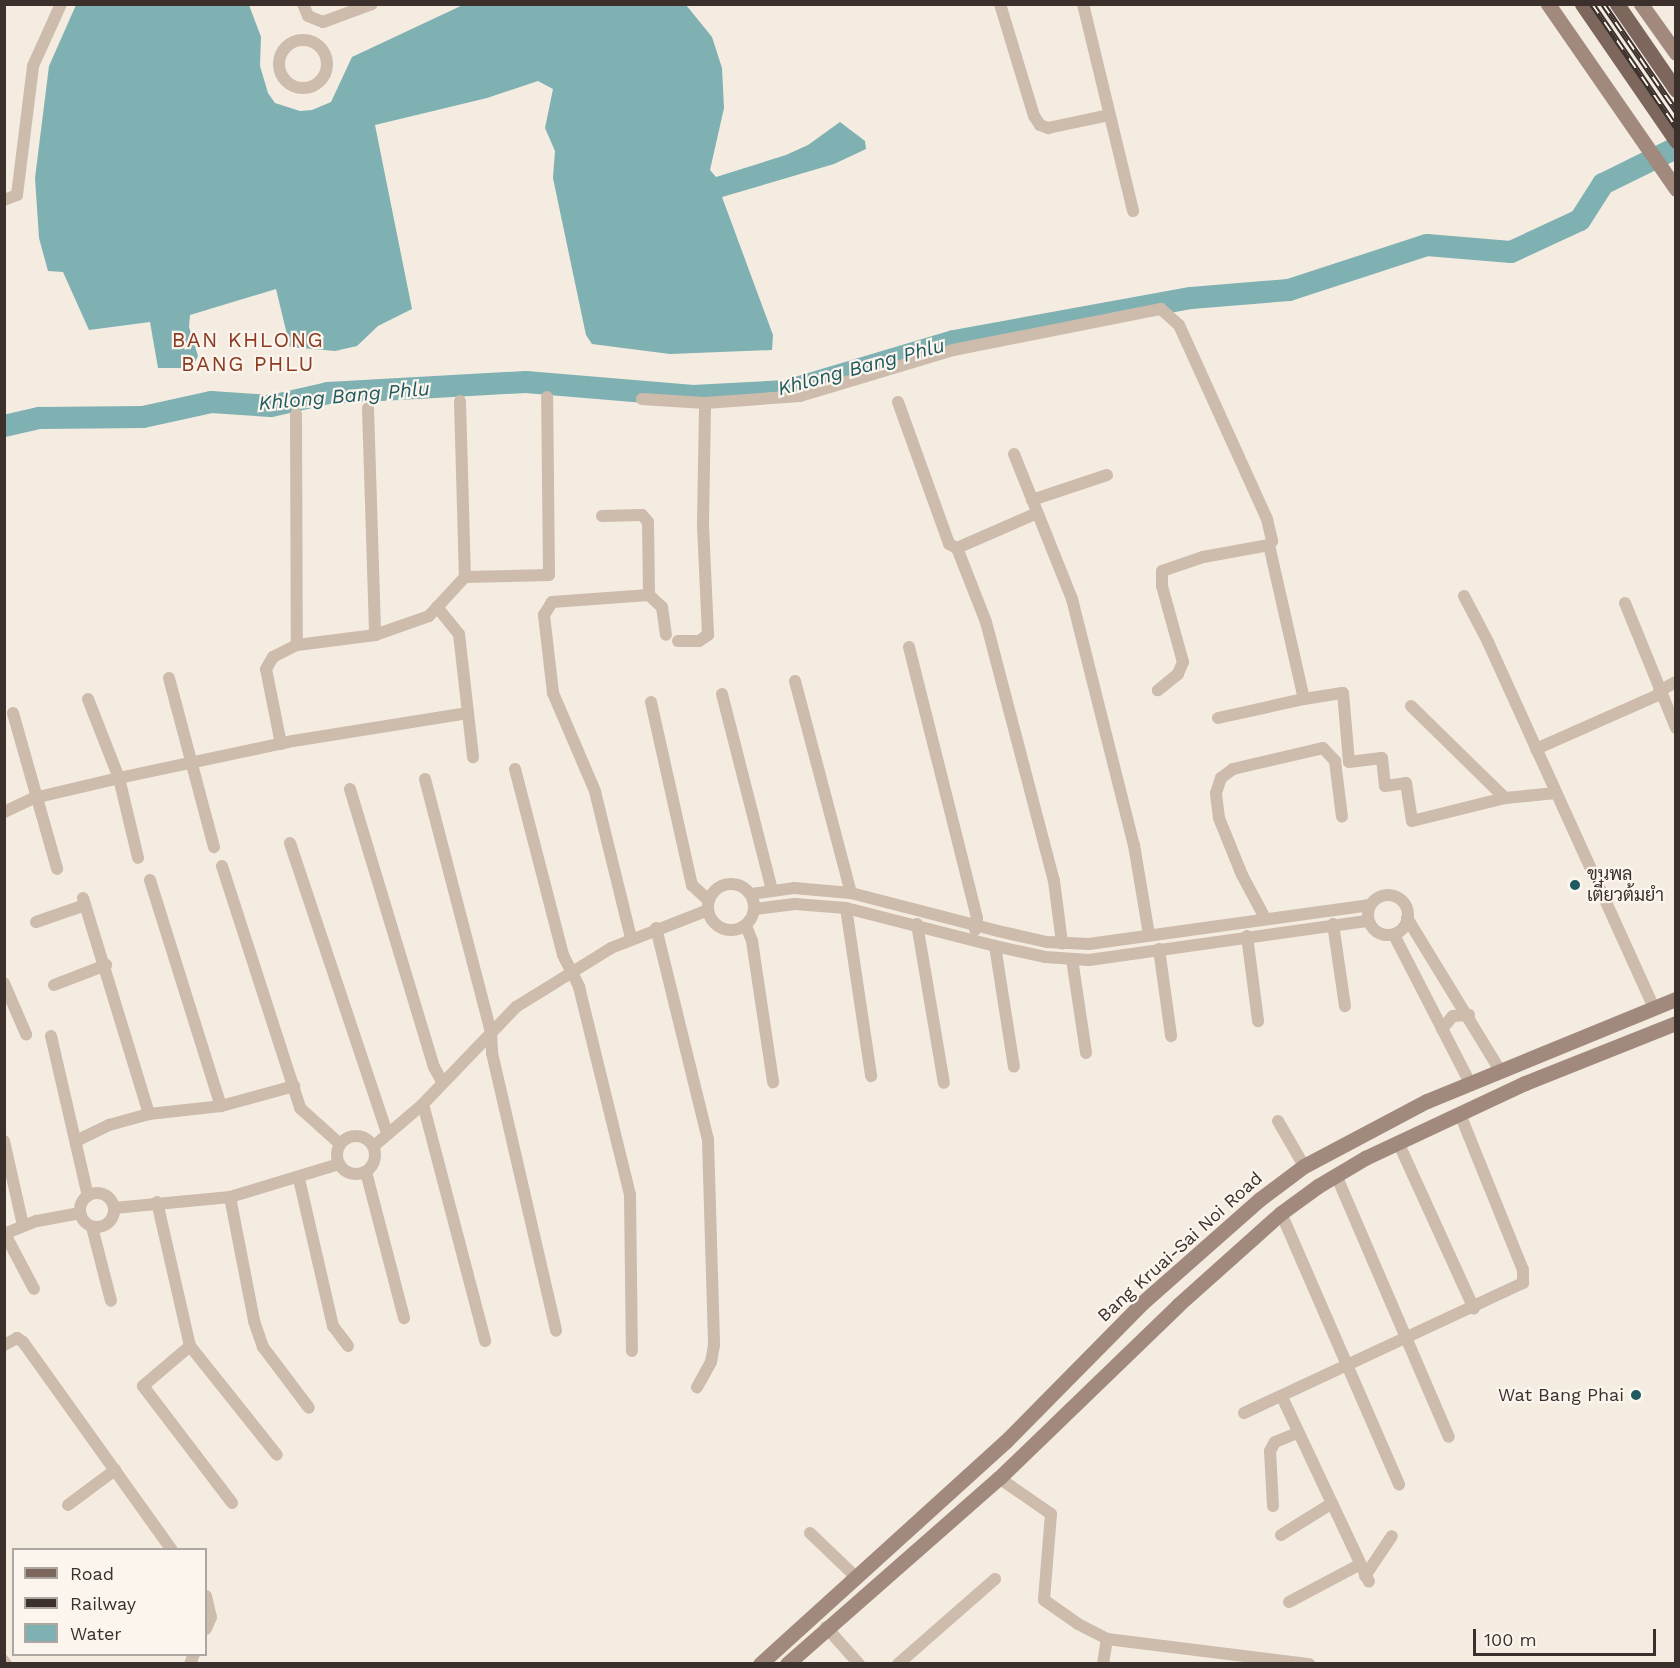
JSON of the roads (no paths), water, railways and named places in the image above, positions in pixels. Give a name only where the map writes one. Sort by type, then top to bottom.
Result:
[{"type":"main road","points":[[1548,4],[1676,189]]},
{"type":"main road","points":[[1582,4],[1676,141]]},
{"type":"main road","points":[[1617,4],[1676,90]]},
{"type":"main road","points":[[1641,4],[1676,53]]},
{"type":"main road","name":"Bang Kruai-Sai Noi Road","points":[[760,1664],[1005,1442],[1142,1303],[1260,1199],[1304,1166],[1349,1139],[1499,1069],[1676,999]]},
{"type":"main road","points":[[788,1664],[826,1627],[999,1478],[1178,1305],[1281,1213],[1336,1175],[1398,1142],[1676,1023]]},
{"type":"street","points":[[4,200],[17,195],[33,66],[61,4]]},
{"type":"street","points":[[303,4],[314,20],[331,22],[372,4]]},
{"type":"street","points":[[1000,4],[1034,116],[1040,125],[1048,128],[1109,115]]},
{"type":"street","points":[[1083,4],[1133,211]]},
{"type":"street","points":[[308,41],[314,20]]},
{"type":"street","points":[[308,41],[324,52],[326,72],[312,87],[299,88],[283,76],[281,56],[295,42],[308,41]]},
{"type":"street","points":[[642,399],[705,403],[770,401],[800,396],[953,350],[1161,309],[1179,325],[1267,519],[1272,536],[1269,545],[1304,699]]},
{"type":"street","points":[[465,577],[549,575],[547,397]]},
{"type":"street","points":[[281,744],[266,669],[273,657],[297,645],[375,635],[429,616],[465,577],[460,401]]},
{"type":"street","points":[[898,402],[944,536],[957,548],[986,622],[1054,881],[1062,943]]},
{"type":"street","points":[[678,641],[699,641],[708,635],[703,523],[705,403]]},
{"type":"street","points":[[368,408],[375,635]]},
{"type":"street","points":[[296,414],[297,645]]},
{"type":"street","points":[[1014,454],[1072,598],[1134,845],[1149,935]]},
{"type":"street","points":[[1032,500],[1107,475]]},
{"type":"street","points":[[957,548],[1037,513]]},
{"type":"street","points":[[602,516],[642,515],[648,522],[649,594],[662,607],[666,635]]},
{"type":"street","points":[[1158,690],[1178,674],[1183,662],[1162,586],[1162,571],[1203,557],[1269,545]]},
{"type":"street","points":[[631,938],[595,791],[556,704],[544,615],[552,602],[649,594]]},
{"type":"street","points":[[1464,596],[1654,1008]]},
{"type":"street","points":[[1625,603],[1659,692],[1676,728]]},
{"type":"street","points":[[437,607],[459,634],[473,757]]},
{"type":"street","points":[[909,647],[976,925],[973,940]]},
{"type":"street","points":[[169,678],[214,848]]},
{"type":"street","points":[[795,681],[851,893]]},
{"type":"street","points":[[1536,749],[1676,682]]},
{"type":"street","points":[[1218,718],[1342,693],[1349,762],[1382,758],[1385,786],[1406,783],[1412,821],[1505,798],[1556,793]]},
{"type":"street","points":[[722,694],[772,890]]},
{"type":"street","points":[[88,699],[119,778],[138,858]]},
{"type":"street","points":[[374,1146],[423,1104],[516,1007],[572,971],[631,938],[708,905],[726,884],[744,887],[751,894],[755,909],[746,926],[736,930],[718,927],[708,905],[692,885],[651,702]]},
{"type":"street","points":[[1411,706],[1505,798]]},
{"type":"street","points":[[13,713],[57,869]]},
{"type":"street","points":[[4,812],[37,798],[192,762],[281,744],[468,713]]},
{"type":"street","points":[[1265,918],[1242,875],[1219,818],[1216,793],[1221,778],[1233,769],[1323,748],[1335,761],[1342,817]]},
{"type":"street","points":[[515,769],[563,954],[572,971],[604,1078],[630,1195],[632,1351]]},
{"type":"street","points":[[425,779],[491,1032],[492,1053],[556,1331]]},
{"type":"street","points":[[350,789],[434,1067],[443,1083]]},
{"type":"street","points":[[290,843],[387,1133]]},
{"type":"street","points":[[222,866],[303,1114],[340,1144]]},
{"type":"street","points":[[150,880],[221,1106]]},
{"type":"street","points":[[751,894],[772,890],[851,893],[976,925],[1062,943],[1089,944],[1370,905],[1382,896],[1398,897],[1407,909],[1406,925],[1394,935],[1378,933],[1368,921],[1370,905]]},
{"type":"street","points":[[36,922],[84,901],[106,965],[149,1114]]},
{"type":"street","points":[[755,909],[795,904],[846,908],[917,924],[995,946],[1072,959],[1159,950],[1246,936],[1368,921]]},
{"type":"street","points":[[846,908],[872,1076]]},
{"type":"street","points":[[1407,918],[1469,1015],[1499,1069]]},
{"type":"street","points":[[917,924],[944,1083]]},
{"type":"street","points":[[1333,924],[1345,1006]]},
{"type":"street","points":[[746,926],[752,941],[773,1082]]},
{"type":"street","points":[[656,928],[708,1140],[714,1346],[711,1362],[697,1388]]},
{"type":"street","points":[[1394,935],[1470,1083]]},
{"type":"street","points":[[1246,936],[1258,1021]]},
{"type":"street","points":[[995,946],[1014,1067]]},
{"type":"street","points":[[1159,950],[1171,1036]]},
{"type":"street","points":[[1072,959],[1086,1053]]},
{"type":"street","points":[[54,985],[106,965]]},
{"type":"street","points":[[4,983],[26,1034]]},
{"type":"street","points":[[1443,1029],[1453,1016],[1469,1015]]},
{"type":"street","points":[[51,1036],[88,1196],[80,1213]]},
{"type":"street","points":[[76,1141],[109,1125],[149,1114],[221,1106],[294,1086]]},
{"type":"street","points":[[423,1104],[485,1341]]},
{"type":"street","points":[[1244,1413],[1474,1309],[1514,1289],[1524,1278],[1460,1114]]},
{"type":"street","points":[[1278,1121],[1304,1166]]},
{"type":"street","points":[[339,1164],[351,1174],[366,1172],[375,1160],[374,1146],[362,1136],[355,1135],[340,1144]]},
{"type":"street","points":[[4,1141],[23,1225]]},
{"type":"street","points":[[1398,1142],[1474,1309]]},
{"type":"street","points":[[339,1164],[340,1144]]},
{"type":"street","points":[[114,1208],[157,1202],[230,1197],[299,1179],[339,1164]]},
{"type":"street","points":[[366,1172],[405,1318]]},
{"type":"street","points":[[1336,1175],[1449,1437]]},
{"type":"street","points":[[299,1179],[333,1326],[348,1346]]},
{"type":"street","points":[[88,1196],[102,1194],[114,1208]]},
{"type":"street","points":[[230,1197],[254,1321],[263,1347],[309,1408]]},
{"type":"street","points":[[157,1202],[190,1346],[277,1455]]},
{"type":"street","points":[[92,1227],[111,1221],[114,1208]]},
{"type":"street","points":[[34,1289],[5,1234],[23,1225],[80,1213]]},
{"type":"street","points":[[80,1213],[92,1227],[111,1300]]},
{"type":"street","points":[[1281,1213],[1399,1484]]},
{"type":"street","points":[[4,1345],[17,1338],[23,1342],[171,1548]]},
{"type":"street","points":[[190,1346],[143,1386],[232,1503]]},
{"type":"street","points":[[1282,1397],[1329,1505],[1364,1574]]},
{"type":"street","points":[[1273,1506],[1270,1450],[1275,1442],[1297,1433]]},
{"type":"street","points":[[68,1505],[115,1470]]},
{"type":"street","points":[[999,1478],[1051,1514],[1044,1600],[1051,1608],[1107,1638],[1309,1664]]},
{"type":"street","points":[[1281,1535],[1329,1505]]},
{"type":"street","points":[[810,1533],[856,1577]]},
{"type":"street","points":[[1289,1602],[1364,1574],[1392,1536]]},
{"type":"street","points":[[898,1664],[995,1579]]},
{"type":"street","points":[[207,1600],[211,1617],[207,1627]]},
{"type":"street","points":[[826,1627],[859,1664]]},
{"type":"street","points":[[1102,1664],[1107,1638]]},
{"type":"water","points":[[465,4],[686,5],[712,37],[722,68],[724,108],[710,170],[716,177],[786,155],[808,145],[840,122],[865,141],[866,149],[834,164],[722,197],[773,335],[772,350],[670,354],[592,344],[586,335],[553,178],[555,151],[545,128],[553,89],[538,81],[487,98],[375,125],[412,309],[378,326],[357,346],[335,351],[290,347],[276,289],[190,315],[189,327],[198,356],[194,364],[182,368],[158,368],[150,322],[89,330],[63,272],[48,271],[39,238],[35,178],[49,66],[76,5],[249,5],[261,37],[260,66],[268,93],[275,103],[300,111],[312,110],[331,102],[352,57]]},
{"type":"waterway","name":"Khlong Bang Phlu","points":[[4,426],[40,418],[143,417],[211,402],[271,406],[328,393],[526,382],[693,396],[786,391],[954,341],[1191,298],[1289,290],[1427,245],[1511,252],[1580,220],[1603,184],[1676,148]]},
{"type":"railway","points":[[1592,4],[1676,127]]},
{"type":"railway","points":[[1603,4],[1676,111]]},
{"type":"place","name":"ขุนพล เตี๋ยวต้มยำ","points":[[1575,885]]},
{"type":"place","name":"Wat Bang Phai","points":[[1636,1395]]},
{"type":"district","name":"BAN KHLONG BANG PHLU","points":[[248,352]]}]
